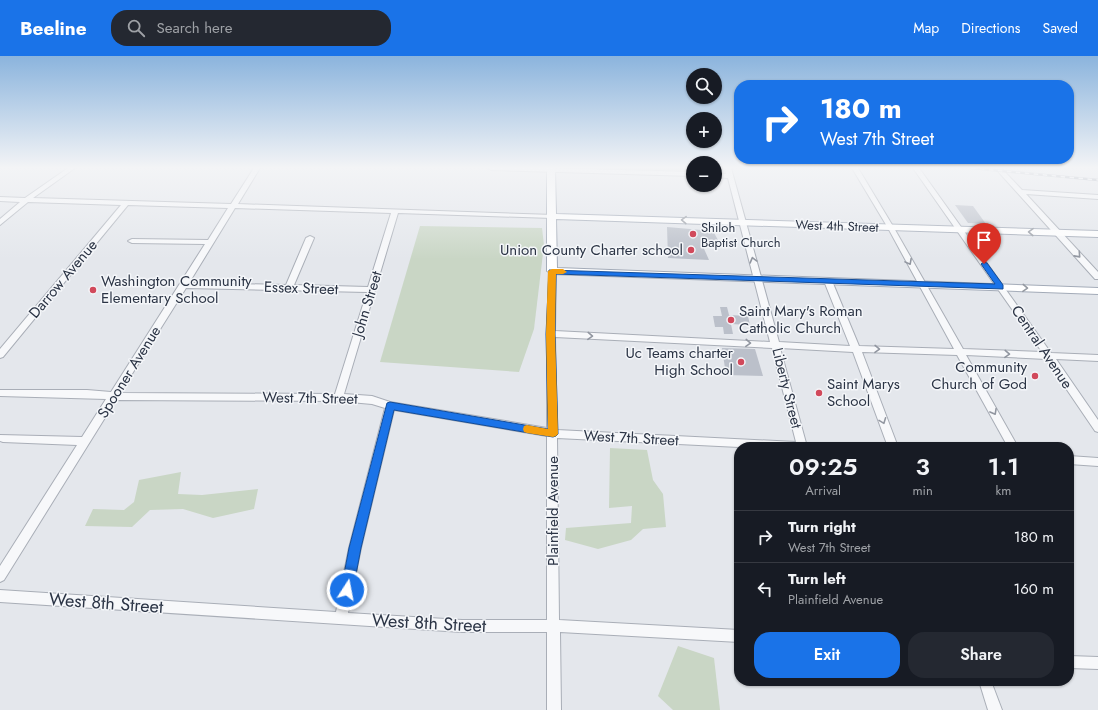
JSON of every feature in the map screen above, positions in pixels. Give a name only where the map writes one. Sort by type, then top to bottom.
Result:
[{"type":"main road","name":"Plainfield Avenue","points":[[552,199],[552,271]]},
{"type":"main road","name":"West 4th Street","points":[[552,216],[1098,234]]},
{"type":"main road","points":[[552,271],[1098,291]]},
{"type":"street","name":"West 4th Street","points":[[0,199],[552,216]]},
{"type":"street","name":"Spooner Avenue","points":[[0,576],[239,199]]},
{"type":"street","name":"Liberty Street","points":[[736,199],[801,442]]},
{"type":"street","points":[[873,199],[1010,442]]},
{"type":"street","name":"Central Avenue","points":[[938,199],[1001,287],[1098,428]]},
{"type":"street","points":[[1026,199],[1098,277]]},
{"type":"street","points":[[0,223],[26,200]]},
{"type":"street","name":"Darrow Avenue","points":[[0,355],[126,203]]},
{"type":"street","name":"John Street","points":[[340,397],[371,290],[396,212]]},
{"type":"street","points":[[289,288],[310,238]]},
{"type":"street","points":[[132,241],[211,242]]},
{"type":"street","name":"Plainfield Avenue","points":[[552,271],[551,334],[553,434],[554,710]]},
{"type":"street","points":[[828,281],[856,349],[891,442]]},
{"type":"street","name":"Essex Street","points":[[183,285],[371,290]]},
{"type":"street","points":[[551,334],[856,349],[1098,358]]},
{"type":"street","name":"West 7th Street","points":[[0,393],[87,394],[114,396],[340,397],[372,400],[390,406],[553,434],[734,443]]},
{"type":"street","points":[[341,618],[355,548],[390,406]]},
{"type":"street","points":[[1,438],[84,442]]},
{"type":"street","points":[[1074,460],[1098,462]]},
{"type":"street","name":"West 8th Street","points":[[0,596],[462,626],[554,626],[734,636]]},
{"type":"street","points":[[1074,662],[1098,663]]},
{"type":"street","points":[[987,686],[995,710]]},
{"type":"green space","points":[[420,226],[542,228],[544,245],[534,329],[519,372],[380,362]]},
{"type":"green space","points":[[610,448],[647,450],[653,480],[663,494],[666,527],[643,529],[631,540],[598,549],[565,540],[566,528],[631,523],[632,506],[609,508]]},
{"type":"green space","points":[[181,472],[178,494],[202,495],[258,489],[254,509],[213,518],[183,509],[150,510],[132,527],[85,526],[93,509],[124,510],[134,502],[139,480]]},
{"type":"green space","points":[[678,646],[714,658],[720,710],[673,710],[658,696]]},
{"type":"building","points":[[955,205],[973,206],[986,224],[968,223]]},
{"type":"building","points":[[667,227],[713,231],[718,240],[701,242],[709,260],[668,258]]},
{"type":"building","name":"Saint Mary's Roman Catholic Church","points":[[720,307],[727,307],[729,315],[748,316],[750,325],[731,324],[733,334],[724,334],[723,327],[715,327],[713,316],[722,316]]},
{"type":"building","name":"Uc Teams charter High School","points":[[722,348],[755,349],[763,376],[726,375]]},
{"type":"slow traffic","points":[[527,429],[553,434],[551,334],[552,271],[563,272]]},
{"type":"place","name":"Shiloh Baptist Church","points":[[693,234]]},
{"type":"place","name":"Union County Charter school","points":[[691,250]]},
{"type":"place","name":"Washington Community Elementary School","points":[[93,290]]},
{"type":"place","name":"Saint Mary's Roman Catholic Church","points":[[731,320]]},
{"type":"place","name":"Uc Teams charter High School","points":[[741,362]]},
{"type":"place","name":"Community Church of God","points":[[1035,376]]},
{"type":"place","name":"Saint Marys School","points":[[819,393]]},
{"type":"route","points":[[347,590],[355,548],[390,406],[553,434],[551,334],[552,271],[742,279],[1001,287],[984,264]]}]
